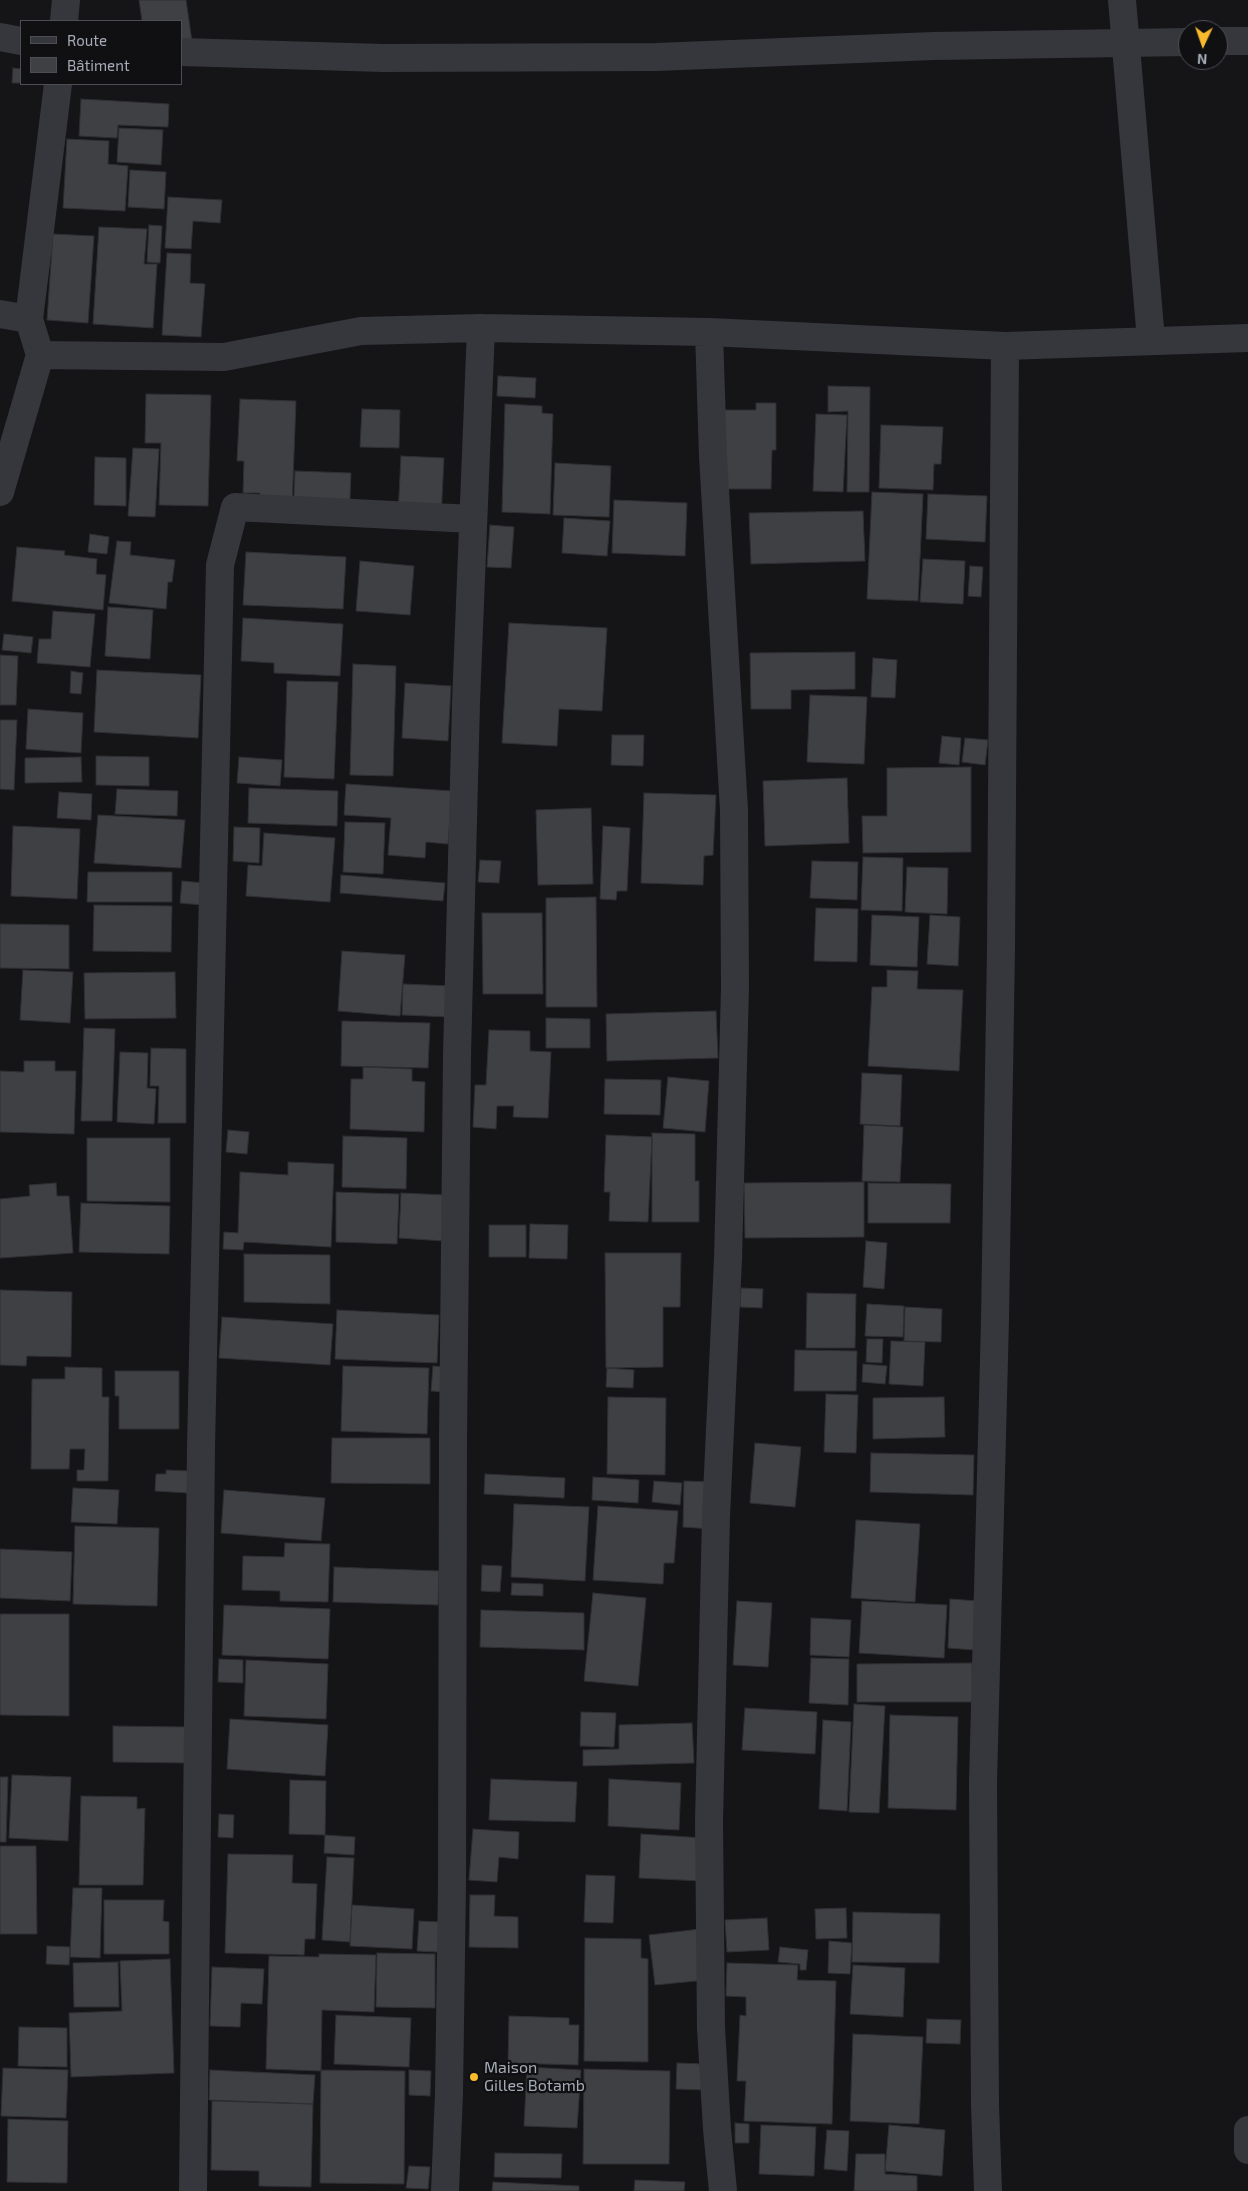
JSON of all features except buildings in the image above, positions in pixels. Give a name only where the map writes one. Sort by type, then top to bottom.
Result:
[{"type":"street","points":[[64,20],[66,0]]},
{"type":"street","points":[[1122,0],[1151,340]]},
{"type":"street","points":[[0,37],[20,41]]},
{"type":"street","points":[[1228,41],[1248,41]]},
{"type":"street","points":[[182,52],[383,58],[656,57],[934,46],[1178,42]]},
{"type":"street","points":[[0,492],[40,356],[29,319],[58,85]]},
{"type":"street","points":[[0,314],[29,319]]},
{"type":"street","points":[[40,356],[224,357],[361,331],[481,328],[709,332],[1005,346],[1248,338]]},
{"type":"street","points":[[445,2191],[449,2093],[452,1885],[453,1439],[457,1055],[472,519],[481,328]]},
{"type":"street","points":[[709,332],[713,456],[734,820],[735,987],[728,1259],[716,1516],[709,1822],[711,2028],[723,2191]]},
{"type":"street","points":[[988,2191],[985,2104],[983,1782],[995,1320],[1001,938],[1005,346]]},
{"type":"street","points":[[193,2191],[201,1437],[220,565],[236,507],[472,519]]},
{"type":"street","points":[[1248,2130],[1248,2150]]},
{"type":"place","name":"Maison Gilles Botamb","points":[[474,2077]]}]
